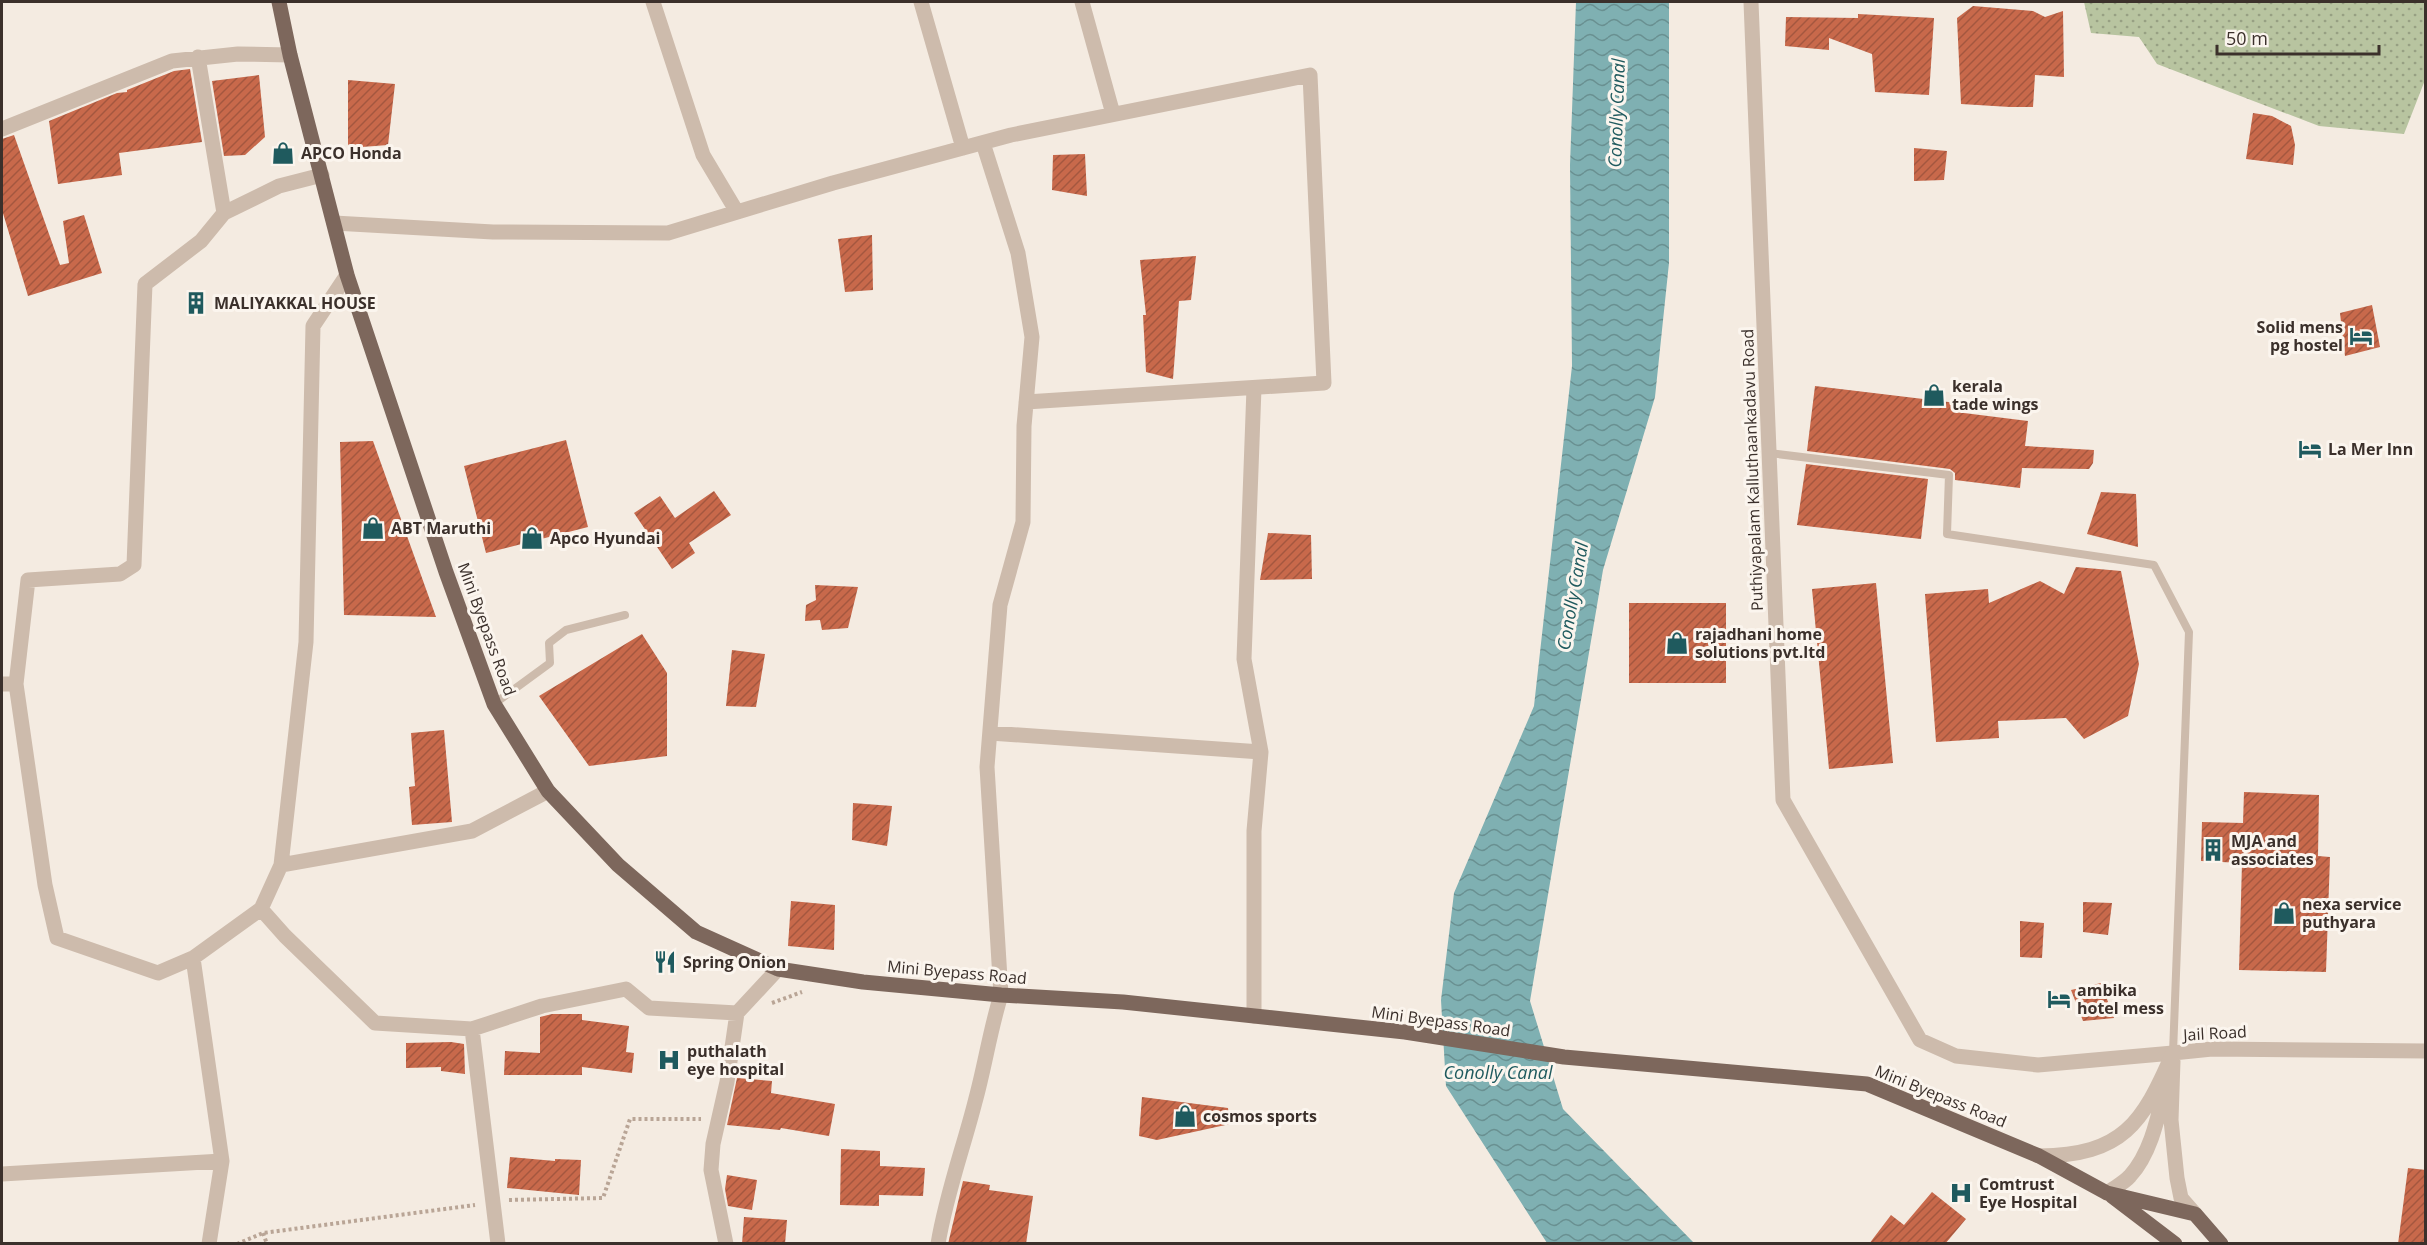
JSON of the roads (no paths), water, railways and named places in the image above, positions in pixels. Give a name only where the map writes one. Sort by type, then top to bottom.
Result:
[{"type":"main road","name":"Mini Byepass Road","points":[[279,2],[290,55],[347,275],[446,572],[494,704],[548,791],[618,865],[696,932],[778,969],[863,982],[1001,995],[1123,1002],[1405,1032],[1564,1057],[1867,1084],[2039,1156],[2107,1192],[2195,1214]]},
{"type":"main road","points":[[2107,1192],[2175,1244]]},
{"type":"main road","points":[[2195,1214],[2221,1244]]},
{"type":"street","points":[[653,2],[703,154],[737,212]]},
{"type":"street","points":[[921,2],[963,148]]},
{"type":"street","points":[[1082,2],[1113,114]]},
{"type":"street","name":"Puthiyapalam Kalluthaankadavu Road","points":[[1751,2],[1783,800],[1920,1040],[1956,1056],[2038,1065],[2134,1054],[2173,1053]]},
{"type":"street","points":[[2,129],[172,61],[238,54],[290,55]]},
{"type":"street","points":[[198,57],[224,213]]},
{"type":"street","points":[[334,223],[492,232],[668,233],[983,143],[1113,114],[1310,75],[1324,383],[1026,402]]},
{"type":"street","points":[[938,1244],[945,1204],[976,1101],[1001,995],[987,767],[1000,605],[1023,522],[1024,426],[1032,337],[1018,253],[983,143]]},
{"type":"street","points":[[322,175],[279,186],[224,213],[201,241],[145,284],[134,565],[120,574],[28,580],[9,684],[45,885],[57,939],[158,973],[193,958],[261,909],[281,865],[306,642],[313,326],[347,275]]},
{"type":"street","points":[[1254,388],[1244,659],[1261,752],[1254,831],[1254,1016]]},
{"type":"street","points":[[990,733],[1261,752]]},
{"type":"street","points":[[281,865],[472,831],[548,791]]},
{"type":"street","points":[[261,909],[285,936],[375,1023],[472,1029],[542,1006],[626,989],[649,1008],[737,1013]]},
{"type":"street","points":[[193,958],[222,1161],[209,1244]]},
{"type":"street","points":[[726,1244],[711,1170],[713,1144],[727,1082],[737,1013],[778,969]]},
{"type":"street","points":[[472,1029],[498,1244]]},
{"type":"street","name":"Jail Road","points":[[2195,1214],[2181,1198],[2177,1178],[2171,1120],[2173,1053],[2211,1049],[2426,1051]]},
{"type":"street","points":[[2039,1156],[2066,1156],[2096,1149],[2119,1137],[2140,1116],[2153,1097],[2173,1053]]},
{"type":"street","points":[[2107,1192],[2129,1178],[2143,1159],[2159,1113],[2173,1053]]},
{"type":"street","points":[[2,1174],[222,1161]]},
{"type":"lane","points":[[1769,453],[1949,475],[1947,534],[2154,565],[2189,632],[2173,1053]]},
{"type":"lane","points":[[494,704],[550,663],[549,643],[566,630],[625,615]]},
{"type":"water","name":"Conolly Canal","points":[[1576,2],[1669,2],[1669,263],[1655,397],[1603,570],[1530,1001],[1563,1109],[1694,1243],[1547,1243],[1446,1086],[1441,1000],[1454,893],[1534,706],[1572,366],[1570,165]]},
{"type":"place","name":"APCO Honda","points":[[283,153]]},
{"type":"place","name":"MALIYAKKAL HOUSE","points":[[196,303]]},
{"type":"place","name":"Solid mens pg hostel","points":[[2361,336]]},
{"type":"place","name":"kerala tade wings","points":[[1934,395]]},
{"type":"place","name":"La Mer Inn","points":[[2310,449]]},
{"type":"place","name":"ABT Maruthi","points":[[373,528]]},
{"type":"place","name":"Apco Hyundai","points":[[532,538]]},
{"type":"place","name":"rajadhani home solutions pvt.ltd","points":[[1677,643]]},
{"type":"place","name":"MJA and associates","points":[[2213,850]]},
{"type":"place","name":"nexa service puthyara","points":[[2284,913]]},
{"type":"place","name":"Spring Onion","points":[[665,962]]},
{"type":"place","name":"ambika hotel mess","points":[[2059,999]]},
{"type":"place","name":"puthalath eye hospital","points":[[669,1060]]},
{"type":"place","name":"cosmos sports","points":[[1185,1116]]},
{"type":"place","name":"Comtrust Eye Hospital","points":[[1961,1193]]}]
